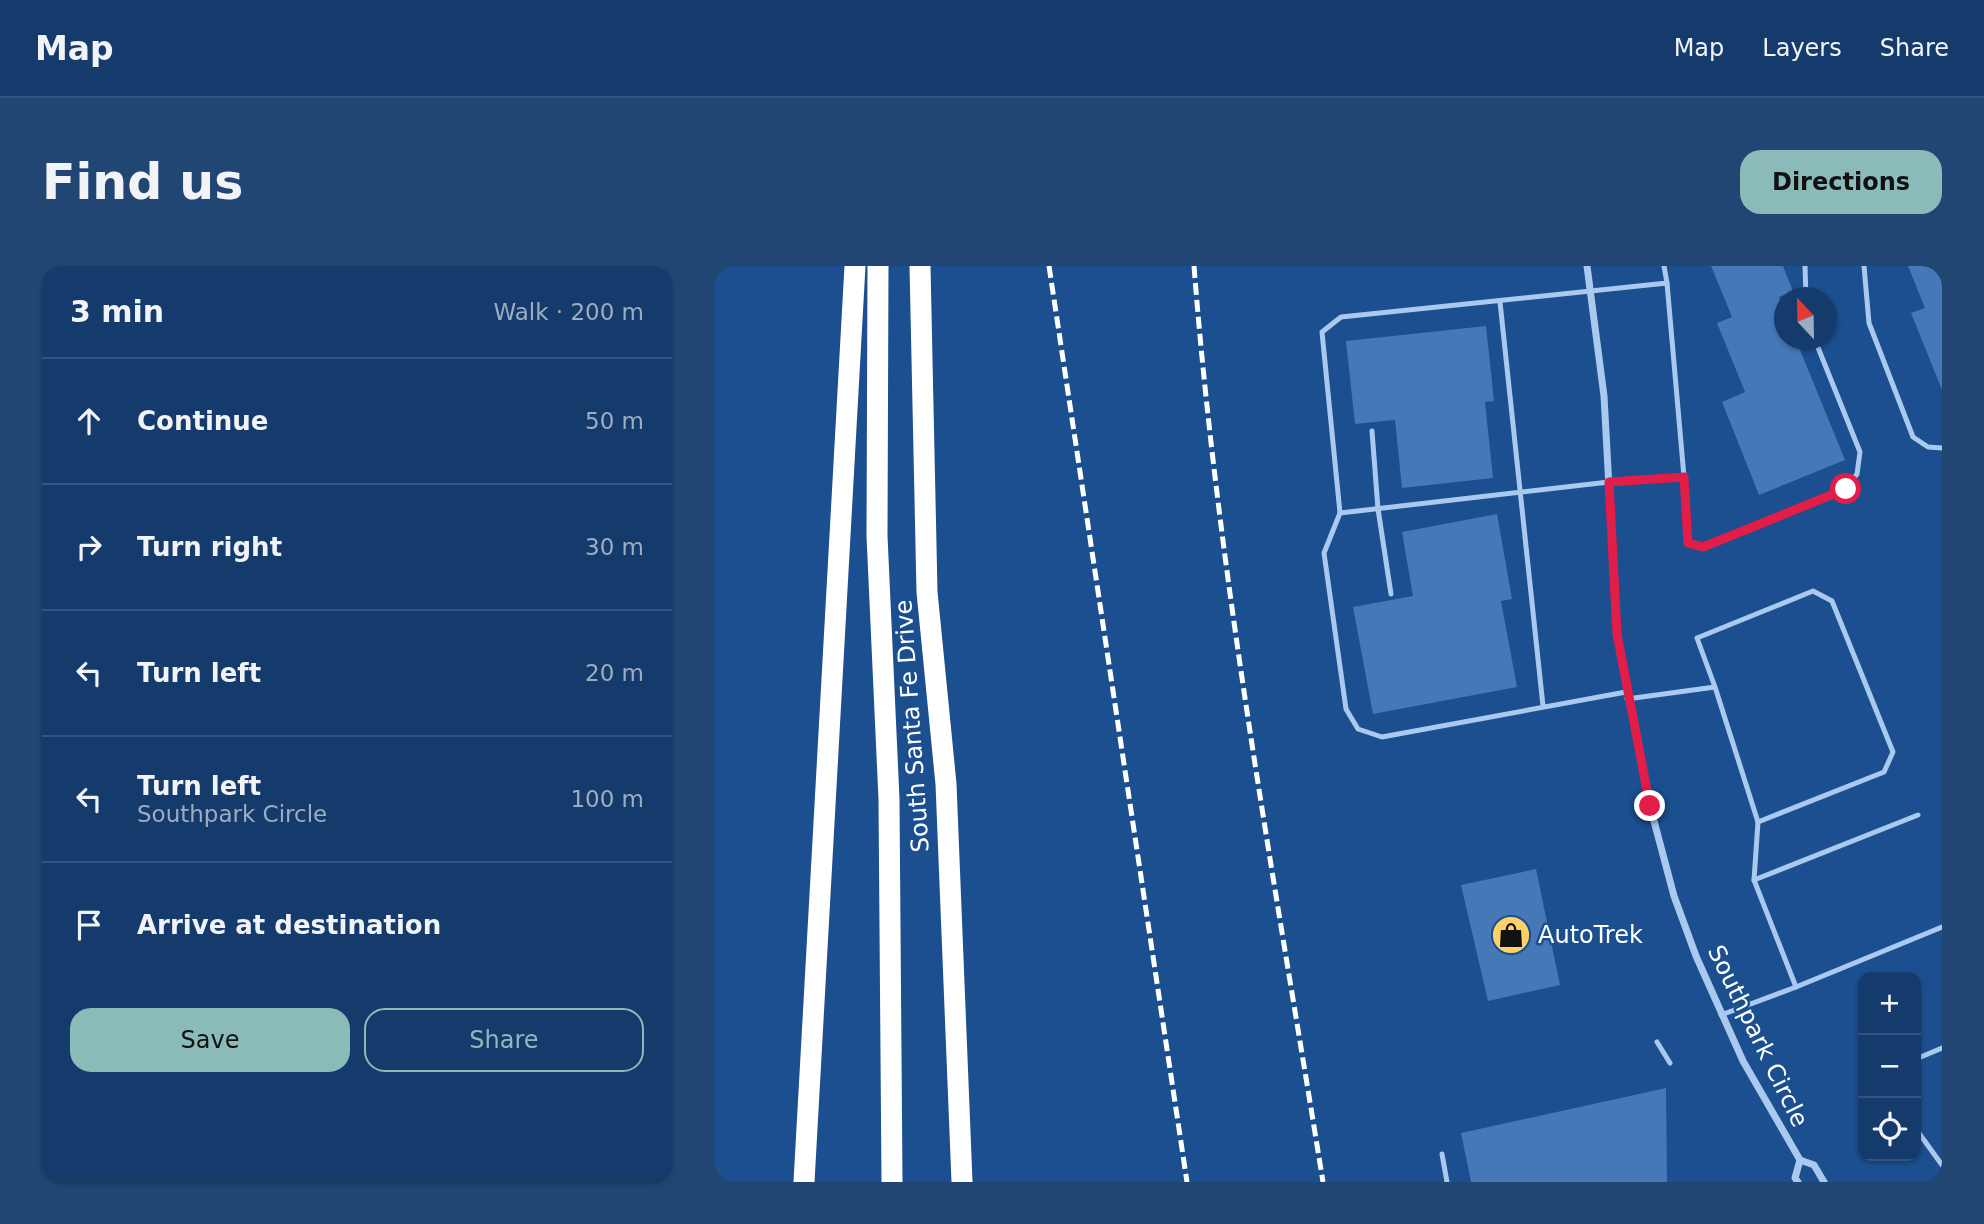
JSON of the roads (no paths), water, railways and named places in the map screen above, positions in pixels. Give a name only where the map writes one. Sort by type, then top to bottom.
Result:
[{"type":"highway","points":[[804,1182],[855,266]]},
{"type":"highway","name":"South Santa Fe Drive","points":[[878,266],[877,536],[889,799],[892,1182]]},
{"type":"highway","name":"South Santa Fe Drive","points":[[920,266],[927,592],[946,784],[962,1182]]},
{"type":"street","name":"Southpark Circle","points":[[1587,266],[1604,396],[1617,634],[1627,696],[1674,896],[1721,1015],[1800,1160],[1814,1165],[1825,1182]]},
{"type":"street","name":"Southpark Circle","points":[[1798,1182],[1795,1178],[1800,1160]]},
{"type":"lane","points":[[1664,266],[1688,543],[1703,547],[1846,489],[1857,474],[1860,452],[1819,350]]},
{"type":"lane","points":[[1805,266],[1806,287]]},
{"type":"lane","points":[[1864,266],[1869,323],[1913,437],[1928,447],[1942,447]]},
{"type":"lane","points":[[1667,283],[1341,317],[1322,332],[1340,513],[1324,553],[1346,709],[1358,729],[1382,737],[1543,706],[1715,687]]},
{"type":"lane","points":[[1500,302],[1543,706]]},
{"type":"lane","points":[[1372,430],[1378,509],[1391,594]]},
{"type":"lane","points":[[1340,513],[1609,482],[1684,477]]},
{"type":"lane","points":[[1758,822],[1884,772],[1893,752],[1832,601],[1814,591],[1697,638],[1758,822],[1754,880],[1797,987]]},
{"type":"lane","points":[[1754,880],[1918,815]]},
{"type":"lane","points":[[1721,1015],[1797,987],[1942,927]]},
{"type":"lane","points":[[1657,1042],[1670,1063]]},
{"type":"lane","points":[[1921,1057],[1942,1048]]},
{"type":"lane","points":[[1921,1136],[1942,1165]]},
{"type":"lane","points":[[1442,1154],[1447,1182]]},
{"type":"railway","points":[[1049,266],[1187,1182]]},
{"type":"railway","points":[[1194,266],[1204,381],[1232,611],[1323,1182]]},
{"type":"place","name":"AutoTrek","points":[[1511,935]]}]
